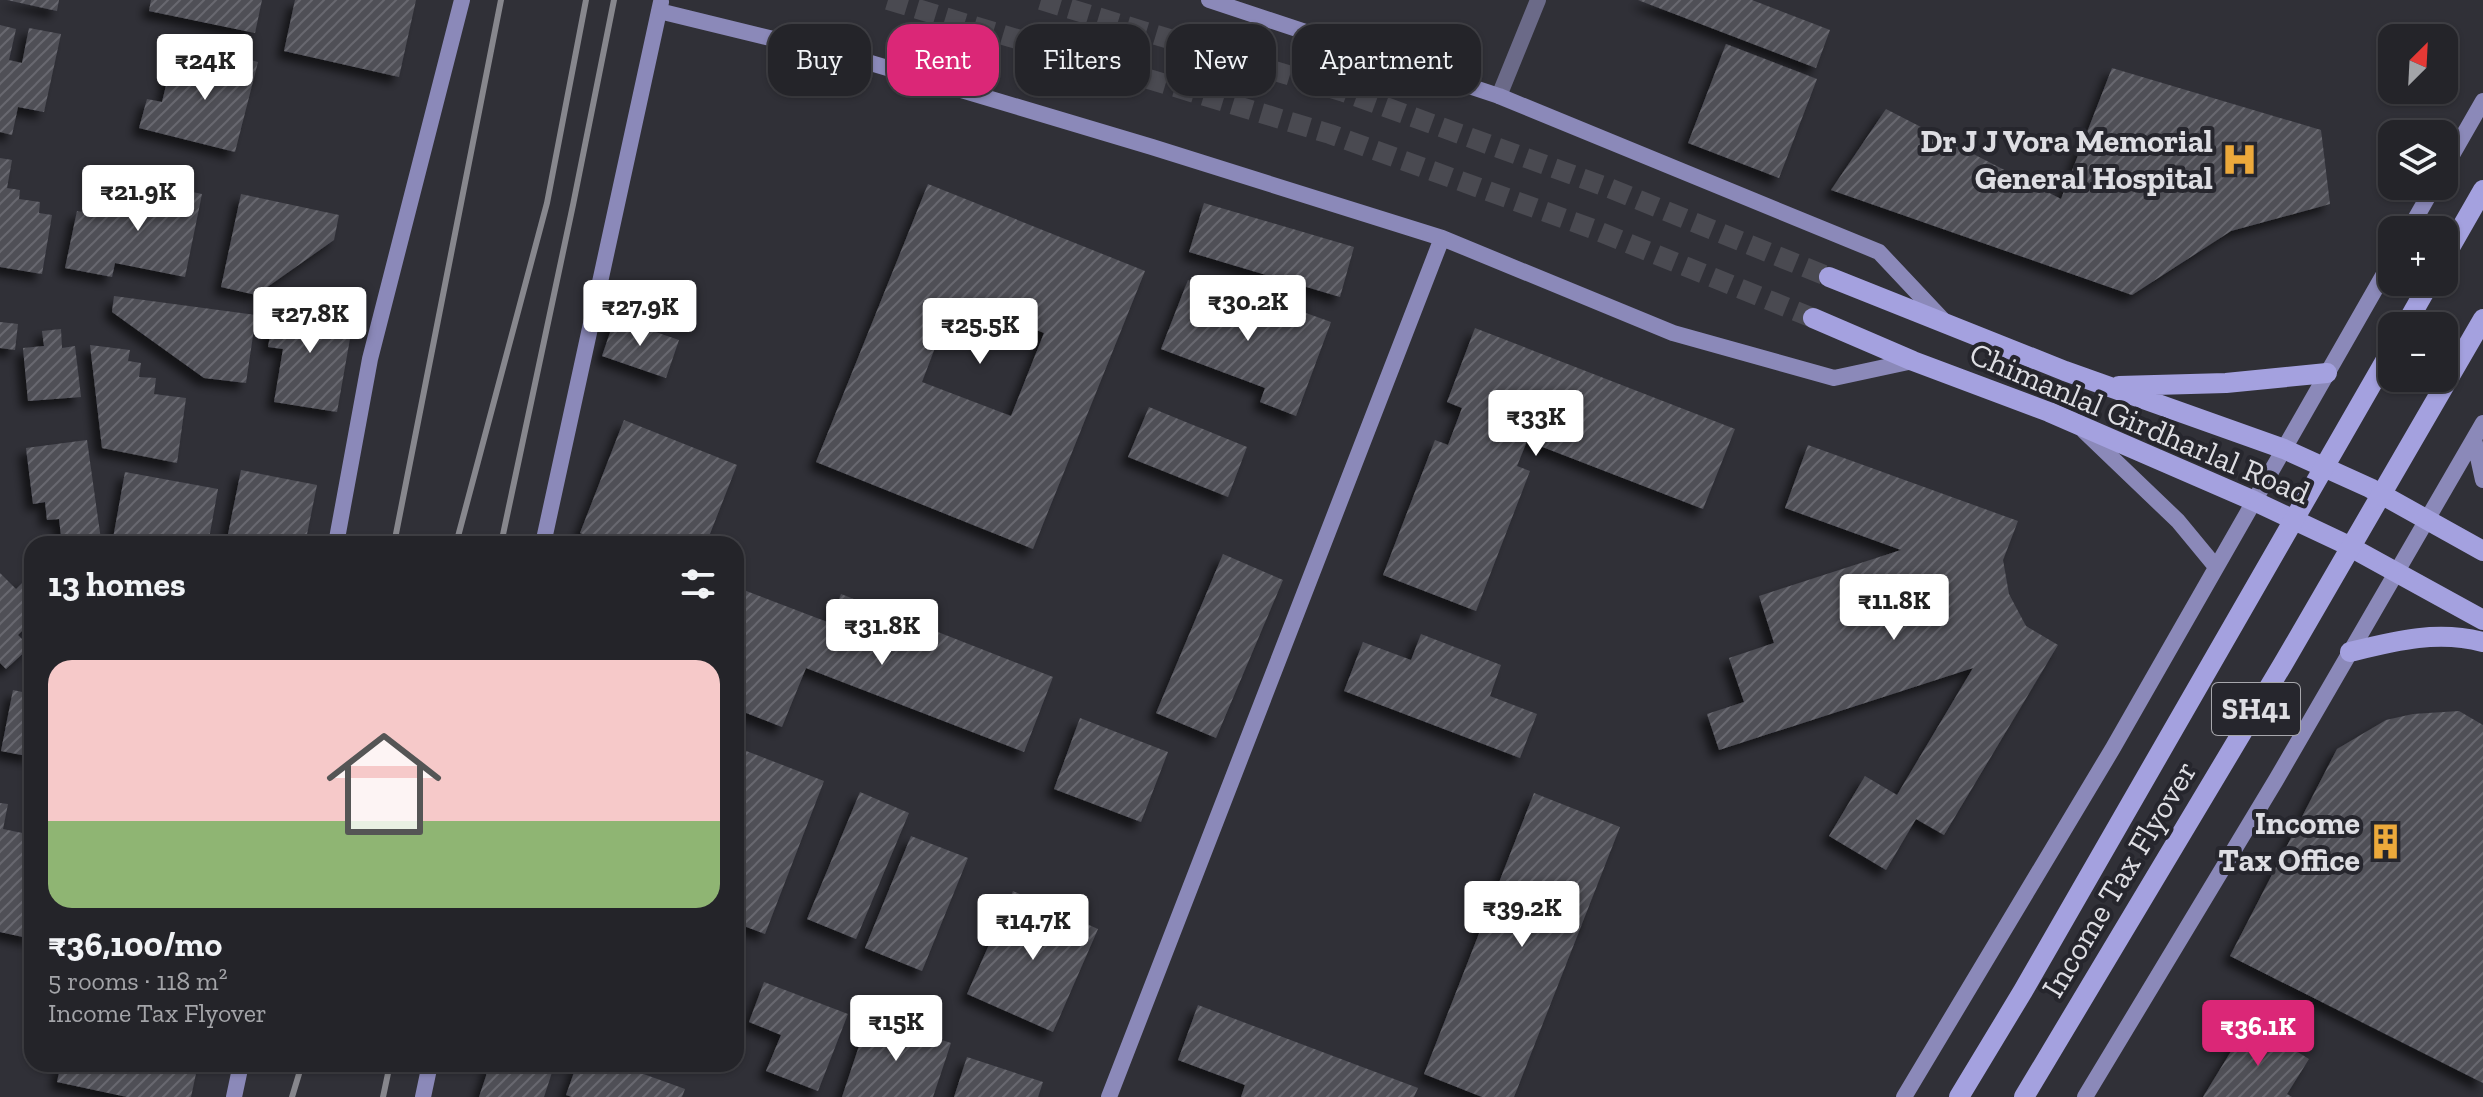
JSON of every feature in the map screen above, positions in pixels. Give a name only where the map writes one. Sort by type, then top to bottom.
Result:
[{"type":"main road","points":[[2458,234],[2483,190]]},
{"type":"main road","name":"Chimanlal Girdharlal Road","points":[[1829,277],[2107,386],[2284,449],[2356,481],[2483,551]]},
{"type":"main road","name":"Chimanlal Girdharlal Road","points":[[1813,318],[1913,361],[2077,424],[2254,501],[2343,543],[2483,620]]},
{"type":"main road","name":"Income Tax Flyover","points":[[2024,1097],[2283,664],[2483,319]]},
{"type":"main road","points":[[2107,386],[2226,383],[2327,373]]},
{"type":"main road","name":"Income Tax Flyover","points":[[1959,1097],[2378,373]]},
{"type":"main road","points":[[2350,652],[2432,635],[2460,636],[2483,642]]},
{"type":"street","points":[[337,536],[370,359],[462,0]]},
{"type":"street","points":[[1209,0],[1499,96],[1879,252],[1943,320]]},
{"type":"street","points":[[1499,96],[1538,0]]},
{"type":"street","points":[[545,536],[660,5],[864,61],[1442,238],[1673,333],[1834,378],[1913,361]]},
{"type":"street","points":[[2458,145],[2483,101]]},
{"type":"street","points":[[1109,1097],[1442,238]]},
{"type":"street","points":[[1904,1097],[2113,748],[2378,284]]},
{"type":"street","points":[[2085,1097],[2483,423]]},
{"type":"street","points":[[2077,424],[2178,521],[2216,567]]},
{"type":"street","points":[[2474,439],[2483,480]]},
{"type":"street","points":[[234,1097],[239,1072]]},
{"type":"street","points":[[423,1097],[428,1072]]},
{"type":"building","points":[[7,0],[59,0],[57,11]]},
{"type":"building","points":[[151,0],[262,0],[255,33],[149,11]]},
{"type":"building","points":[[295,0],[416,0],[399,77],[284,51]]},
{"type":"building","points":[[1638,0],[1752,0],[1830,30],[1816,68]]},
{"type":"building","points":[[0,25],[16,29],[9,60],[22,63],[29,28],[61,34],[44,112],[18,107],[12,135],[0,132]]},
{"type":"building","points":[[1726,44],[1817,79],[1779,178],[1688,143]]},
{"type":"building","points":[[205,48],[258,62],[235,152],[139,128],[147,99],[162,102],[169,73],[186,77],[199,71]]},
{"type":"building","points":[[2112,68],[2321,130],[2330,204],[2231,231],[2132,295],[1831,190],[1886,109],[2061,199]]},
{"type":"building","points":[[0,158],[12,160],[7,188],[20,190],[19,199],[40,202],[39,213],[52,215],[42,274],[0,267]]},
{"type":"building","points":[[131,179],[202,194],[185,277],[115,263],[112,277],[65,268],[77,211],[103,215],[106,205],[125,209]]},
{"type":"building","points":[[928,184],[1145,271],[1033,549],[816,462]],"holes":[[[954,298],[1044,333],[1011,416],[922,382]]]},
{"type":"building","points":[[241,194],[339,215],[334,240],[256,295],[221,287]]},
{"type":"building","points":[[1204,203],[1354,247],[1340,297],[1189,252]]},
{"type":"building","points":[[1188,280],[1288,319],[1292,308],[1331,322],[1296,416],[1260,402],[1265,388],[1161,349]]},
{"type":"building","points":[[114,296],[256,315],[246,383],[204,378],[112,312]]},
{"type":"building","points":[[276,301],[354,316],[337,412],[274,402],[283,349],[268,347]]},
{"type":"building","points":[[615,318],[679,340],[666,378],[602,356]]},
{"type":"building","points":[[0,322],[18,324],[15,350],[0,348]]},
{"type":"building","points":[[1475,328],[1735,429],[1703,509],[1527,441],[1517,466],[1530,471],[1476,611],[1383,575],[1435,440],[1448,445],[1462,408],[1447,402]]},
{"type":"building","points":[[61,329],[62,348],[75,346],[81,397],[28,401],[23,348],[44,346],[42,331]]},
{"type":"building","points":[[90,345],[130,350],[128,361],[141,363],[139,377],[156,378],[154,394],[186,398],[177,463],[102,448]]},
{"type":"building","points":[[1149,407],[1247,447],[1228,497],[1128,457]]},
{"type":"building","points":[[624,420],[737,465],[709,536],[588,536],[580,533]]},
{"type":"building","points":[[87,440],[100,536],[61,536],[59,519],[47,520],[45,502],[33,504],[26,448]]},
{"type":"building","points":[[1808,445],[2018,521],[2003,560],[2009,594],[2026,626],[2058,645],[1944,835],[1916,819],[1886,870],[1829,836],[1865,776],[1897,795],[1973,668],[1719,750],[1707,714],[1744,702],[1729,658],[1774,643],[1759,596],[1901,550],[1785,508]]},
{"type":"building","points":[[241,470],[317,485],[307,536],[228,536]]},
{"type":"building","points":[[125,472],[218,489],[209,536],[113,536]]},
{"type":"building","points":[[1223,554],[1283,580],[1216,738],[1156,713]]},
{"type":"building","points":[[0,573],[16,589],[24,581],[24,629],[18,635],[24,641],[24,652],[6,669],[0,663]]},
{"type":"building","points":[[744,590],[830,623],[841,594],[1053,677],[1024,752],[806,668],[782,727],[744,712]]},
{"type":"building","points":[[1421,634],[1501,665],[1490,696],[1537,714],[1520,758],[1344,691],[1363,642],[1411,660]]},
{"type":"building","points":[[13,690],[24,692],[24,755],[1,751]]},
{"type":"building","name":"Income Tax Office","points":[[2459,711],[2483,725],[2483,1083],[2230,956],[2337,749],[2386,720],[2413,714]]},
{"type":"building","points":[[1080,718],[1168,752],[1141,822],[1054,789]]},
{"type":"building","points":[[744,750],[824,781],[765,934],[744,926]]},
{"type":"building","points":[[860,792],[909,813],[856,939],[807,919]]},
{"type":"building","points":[[1534,793],[1620,827],[1514,1097],[1482,1097],[1424,1074]]},
{"type":"building","points":[[0,803],[8,804],[3,829],[24,833],[24,937],[0,932]]},
{"type":"building","points":[[911,836],[968,858],[922,971],[865,948]]},
{"type":"building","points":[[1013,891],[1098,929],[1053,1032],[967,994]]},
{"type":"building","points":[[764,982],[848,1014],[818,1091],[766,1071],[781,1035],[749,1022]]},
{"type":"building","points":[[1198,1005],[1418,1088],[1414,1097],[1241,1097],[1245,1085],[1178,1060]]},
{"type":"building","points":[[869,1016],[951,1043],[933,1097],[842,1097]]},
{"type":"building","points":[[2249,1022],[2309,1059],[2287,1094],[2292,1097],[2203,1097]]},
{"type":"building","points":[[967,1057],[1043,1082],[1038,1097],[954,1097]]},
{"type":"building","points":[[59,1072],[196,1072],[191,1097],[127,1097],[57,1082]]},
{"type":"building","points":[[487,1072],[552,1072],[544,1097],[479,1097]]},
{"type":"building","points":[[574,1072],[638,1072],[685,1089],[682,1097],[566,1095]]},
{"type":"tunnel","points":[[888,0],[1330,134],[1593,229],[1813,318]]},
{"type":"tunnel","points":[[1041,0],[1344,92],[1609,188],[1829,277]]},
{"type":"railway","points":[[396,536],[501,0]]},
{"type":"railway","points":[[458,536],[547,203],[586,0]]},
{"type":"railway","points":[[503,536],[614,0]]},
{"type":"railway","points":[[292,1097],[300,1072]]},
{"type":"railway","points":[[383,1097],[388,1072]]},
{"type":"place","name":"Dr J J Vora Memorial General Hospital","points":[[2239,159]]},
{"type":"place","name":"Income Tax Office","points":[[2386,841]]}]
